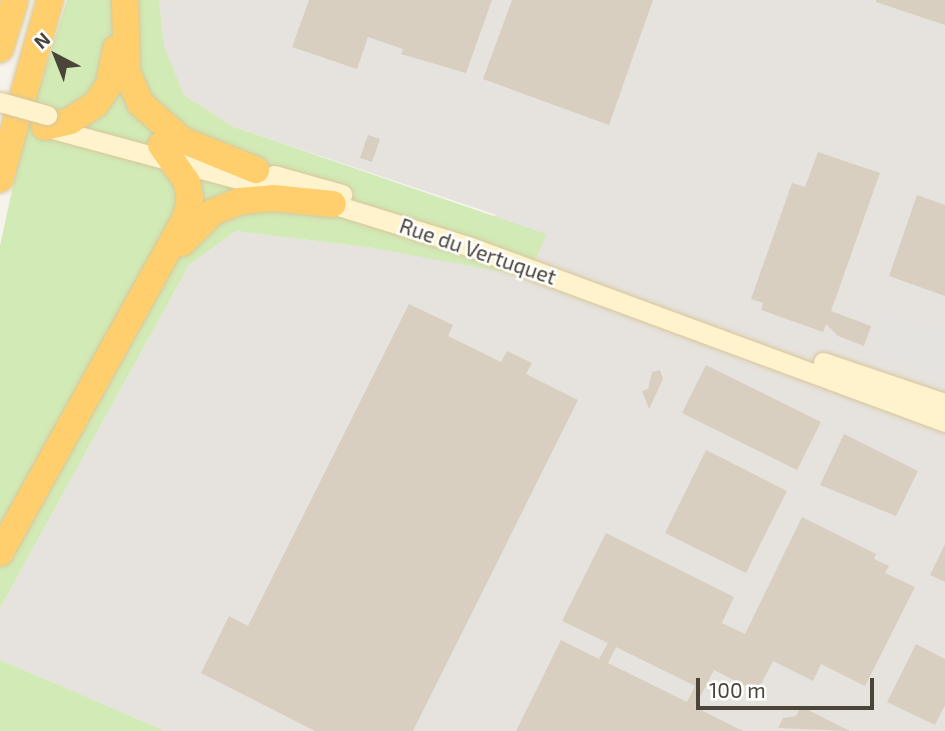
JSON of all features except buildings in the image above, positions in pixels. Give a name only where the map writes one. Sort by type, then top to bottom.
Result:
[{"type":"highway","points":[[0,49],[15,0]]},
{"type":"highway","points":[[0,179],[50,0]]},
{"type":"highway","points":[[54,121],[96,106],[109,85],[120,0]]},
{"type":"highway","points":[[125,0],[127,72],[141,103],[182,140],[256,170]]},
{"type":"highway","points":[[0,553],[41,472],[159,272],[189,206],[187,182],[168,153]]},
{"type":"highway","points":[[159,272],[197,225],[231,204],[273,198],[333,204]]},
{"type":"street","name":"Rue du Vertuquet","points":[[0,102],[54,121],[168,153],[468,246],[945,422]]},
{"type":"street","name":"Rue du Vertuquet","points":[[0,115],[54,121]]},
{"type":"street","name":"Rue du Vertuquet","points":[[168,153],[256,170],[420,217],[945,403]]},
{"type":"shaded area","points":[[159,0],[945,0],[945,731],[165,731],[0,660],[0,608],[189,265],[236,231],[374,248],[497,215],[234,127],[184,95],[163,47]]},
{"type":"shaded area","points":[[890,314],[945,335],[945,351],[937,373],[876,349]]},
{"type":"green space","points":[[67,0],[159,0],[164,47],[184,95],[234,127],[546,234],[529,277],[374,248],[236,231],[189,265],[0,608],[0,246],[23,139]]},
{"type":"green space","points":[[0,660],[75,692],[165,731],[0,731]]}]
